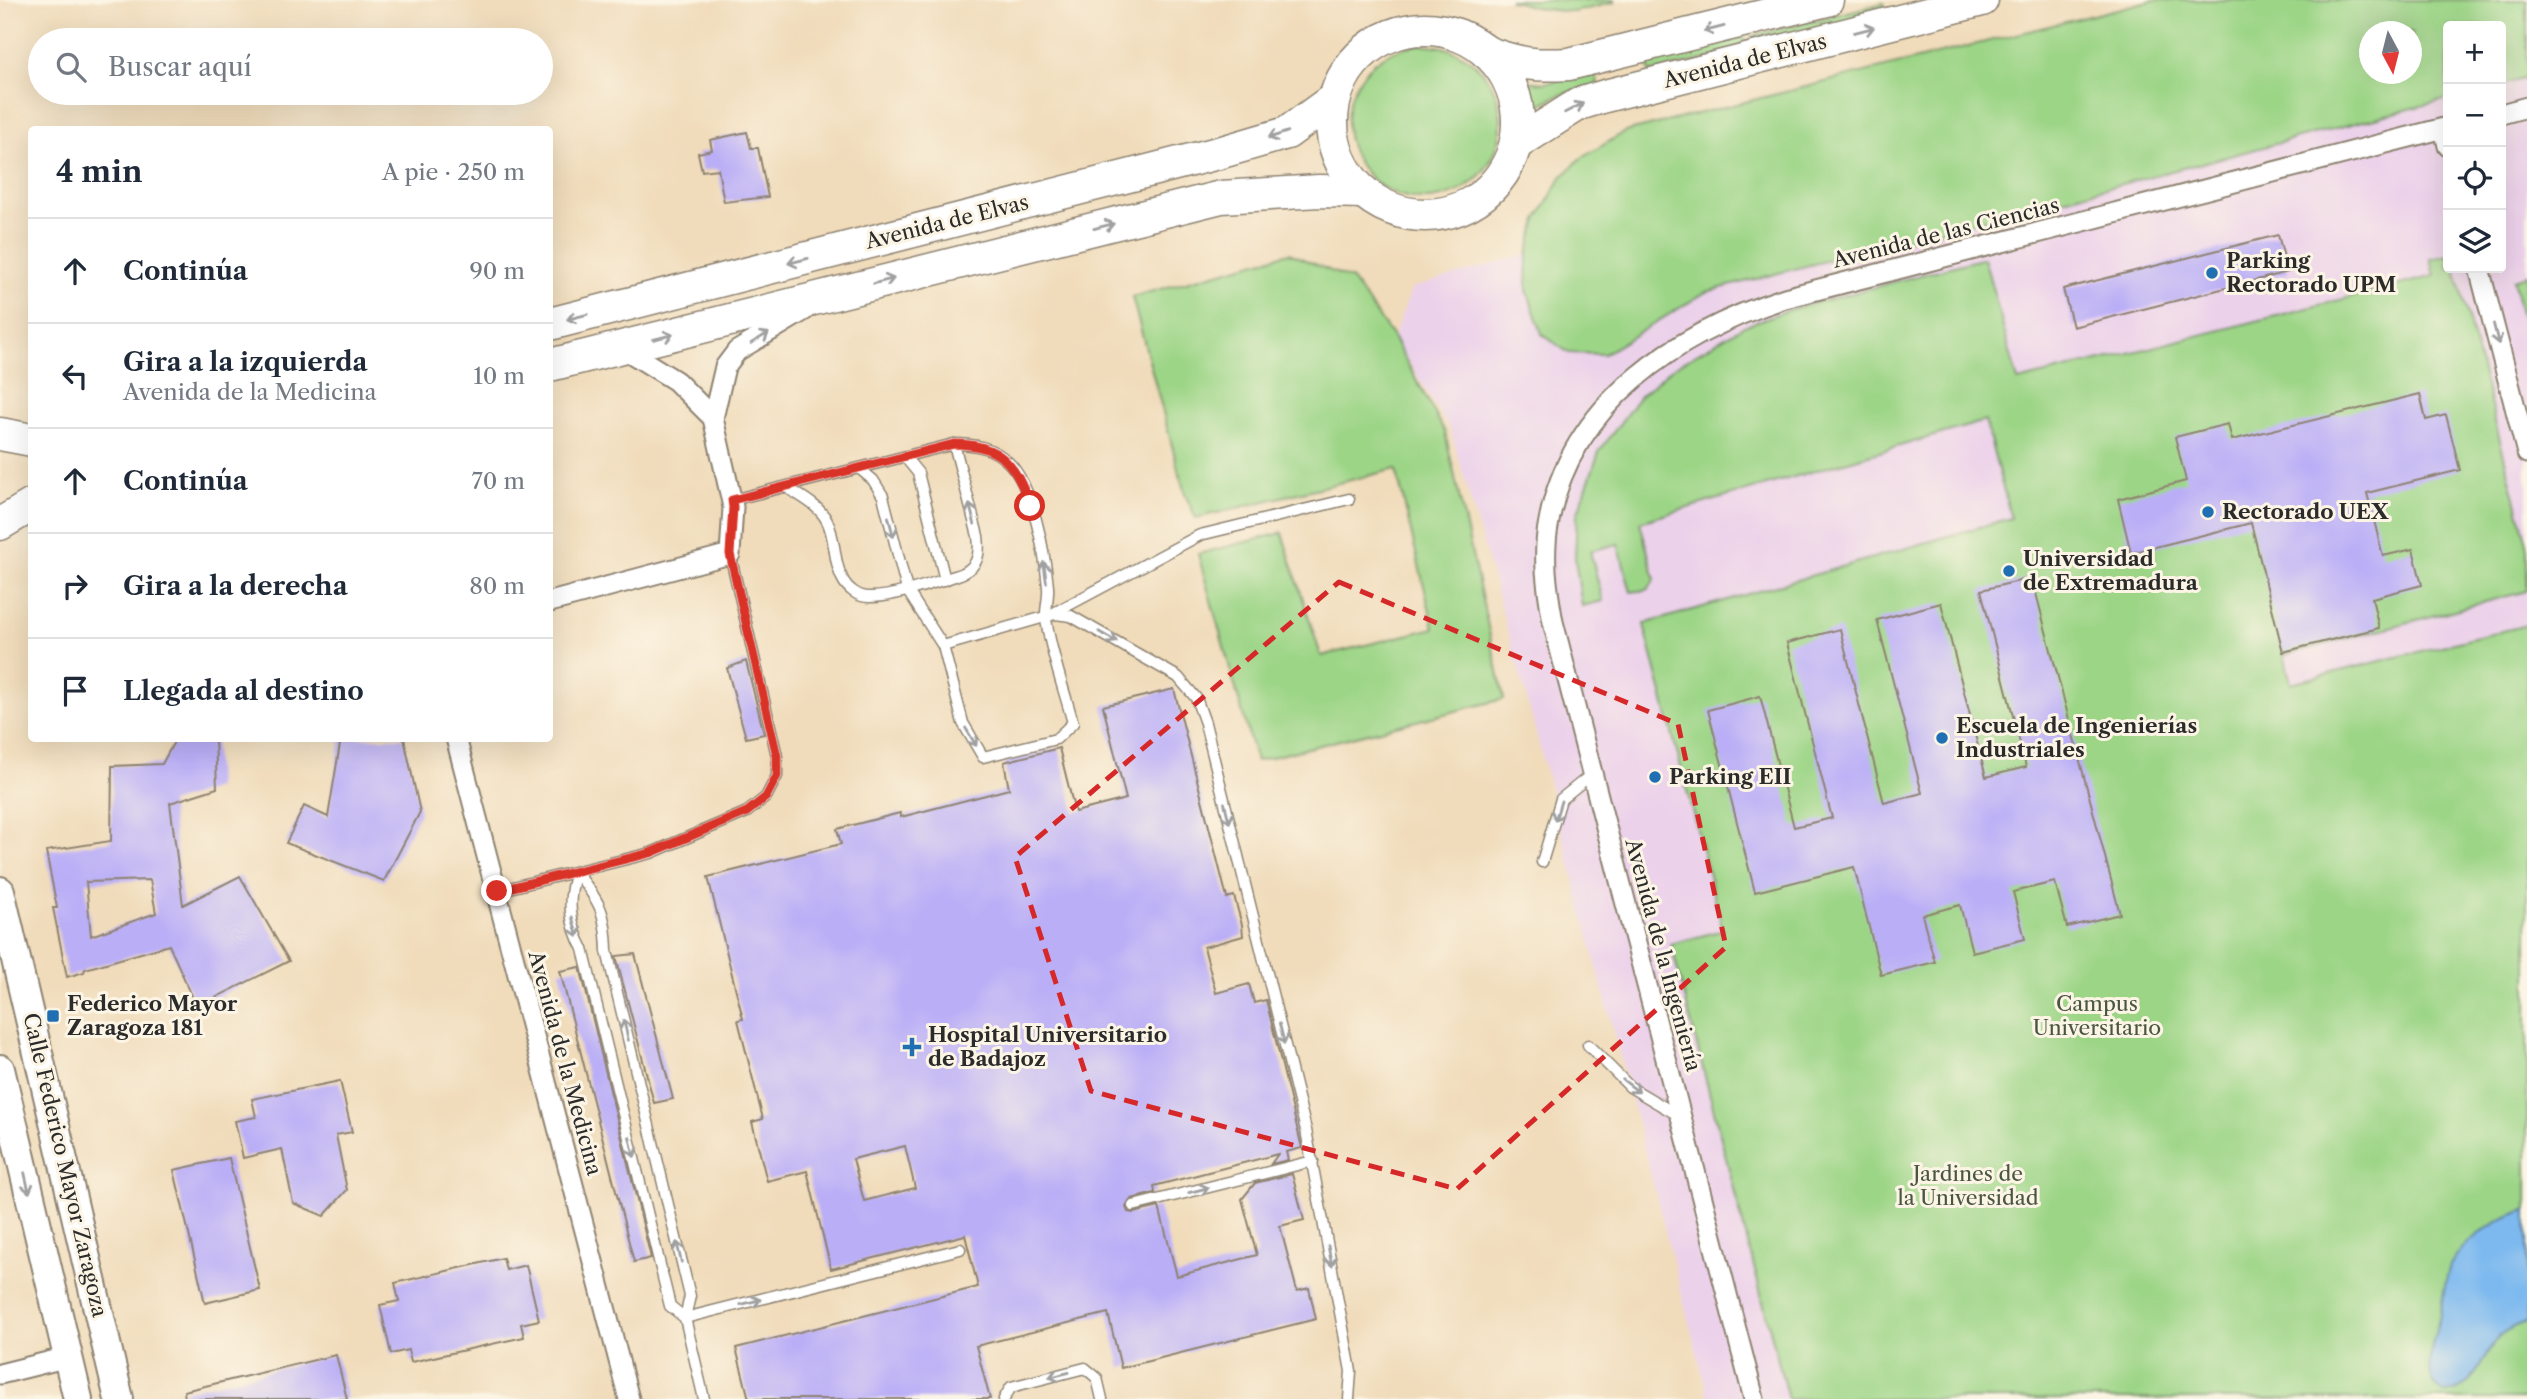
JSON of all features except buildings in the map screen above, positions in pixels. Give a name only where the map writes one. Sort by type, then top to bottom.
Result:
[{"type":"highway","name":"Avenida de Elvas","points":[[1486,52],[1512,62],[1533,66],[1569,64],[1827,0]]},
{"type":"highway","name":"Avenida de Elvas","points":[[1516,144],[1580,104],[1605,96],[1983,0]]},
{"type":"highway","points":[[1418,29],[1440,30],[1471,41],[1486,52],[1503,71],[1514,94],[1519,119],[1516,144],[1510,160],[1496,182],[1471,203],[1454,210],[1422,215],[1403,212],[1364,192],[1346,170],[1333,132],[1335,98],[1351,67],[1367,50],[1387,37],[1418,29]]},
{"type":"highway","name":"Avenida de Elvas","points":[[553,323],[1235,148],[1287,133],[1335,98]]},
{"type":"highway","name":"Avenida de Elvas","points":[[553,364],[1221,197],[1319,191],[1364,192]]},
{"type":"highway","points":[[0,434],[28,439]]},
{"type":"highway","points":[[0,524],[28,507]]},
{"type":"main road","name":"Calle Federico Mayor Zaragoza","points":[[0,891],[119,1399]]},
{"type":"main road","name":"Calle Federico Mayor Zaragoza","points":[[0,1069],[78,1399]]},
{"type":"street","points":[[2506,113],[2527,107]]},
{"type":"street","name":"Avenida de las Ciencias","points":[[1549,520],[1560,482],[1578,445],[1618,394],[1646,368],[1678,345],[1731,318],[1785,298],[2443,135]]},
{"type":"street","points":[[2480,273],[2527,453]]},
{"type":"street","name":"Avenida de Elvas","points":[[713,418],[725,367],[737,351],[831,295]]},
{"type":"street","points":[[553,601],[730,554],[733,507],[713,418],[676,381],[621,347]]},
{"type":"street","name":"Avenida de la Ingeniería","points":[[1549,520],[1546,572],[1551,610],[1754,1399]]},
{"type":"street","name":"Avenida de la Medicina","points":[[457,742],[629,1399]]},
{"type":"street","points":[[0,1374],[68,1357]]},
{"type":"lane","points":[[786,487],[813,505],[827,520],[841,578],[852,592],[870,597],[907,590],[968,572],[978,561],[980,549],[954,444]]},
{"type":"lane","points":[[732,500],[954,444],[971,444],[986,448],[1010,463],[1018,475],[1030,506],[1044,561],[1048,591],[1046,617],[1073,723],[1056,739],[983,757],[963,723],[943,646],[907,590],[883,496],[873,480],[860,468]]},
{"type":"lane","points":[[905,457],[918,473],[945,580]]},
{"type":"lane","points":[[1046,617],[1200,535],[1349,499]]},
{"type":"lane","points":[[497,891],[650,853],[747,812],[766,797],[777,776],[777,756],[730,554]]},
{"type":"lane","points":[[943,646],[1055,614],[1071,616],[1178,677],[1196,698],[1212,750],[1312,1161],[1351,1371],[1349,1399]]},
{"type":"lane","points":[[1542,862],[1561,799],[1592,774]]},
{"type":"lane","points":[[576,872],[596,896],[604,914],[607,951],[690,1296],[685,1318],[704,1399]]},
{"type":"lane","points":[[576,872],[570,891],[572,921],[583,949],[670,1306],[685,1318]]},
{"type":"lane","points":[[1588,1045],[1630,1087],[1681,1117]]},
{"type":"lane","points":[[1133,1206],[1312,1161]]},
{"type":"lane","points":[[685,1318],[960,1250]]},
{"type":"lane","points":[[1004,1399],[1011,1387],[1085,1368],[1097,1378],[1102,1399]]},
{"type":"highlighted area","points":[[1339,582],[1678,724],[1726,947],[1457,1189],[1091,1091],[1015,857]]},
{"type":"shaded area","name":"Campus Universitario","points":[[2153,0],[2527,0],[2527,1399],[1709,1399],[1530,710],[1451,431],[1393,337],[1412,288],[1528,254],[1537,220],[1561,178],[1580,159],[1625,132]]},
{"type":"green space","points":[[1509,0],[1615,2],[1574,12],[1542,9]]},
{"type":"green space","points":[[2153,0],[2527,0],[2527,78],[2506,84],[2506,21],[2443,21],[2443,100],[1706,292],[1604,354],[1569,353],[1542,334],[1527,290],[1528,254],[1537,220],[1561,178],[1580,159],[1625,132]]},
{"type":"green space","points":[[1884,3],[1887,13],[1753,46],[1751,36]]},
{"type":"green space","points":[[1744,37],[1746,49],[1650,73],[1647,61]]},
{"type":"green space","points":[[1424,45],[1453,51],[1478,68],[1495,93],[1501,122],[1495,151],[1478,176],[1453,193],[1424,199],[1395,193],[1370,176],[1353,151],[1347,122],[1353,93],[1370,68],[1395,51]]},
{"type":"green space","points":[[1596,74],[1598,85],[1556,97],[1533,109],[1524,81],[1544,83]]},
{"type":"green space","points":[[1289,253],[1352,280],[1393,337],[1445,432],[1504,699],[1256,761],[1198,554],[1282,533],[1321,656],[1434,628],[1396,469],[1196,518],[1185,494],[1132,297]]},
{"type":"green space","name":"Campus Universitario","points":[[2443,256],[2443,273],[2456,273],[2527,544],[2527,591],[2284,655],[2291,683],[2527,625],[2527,1399],[1788,1399],[1671,944],[1723,930],[1644,624],[2011,518],[1985,421],[1640,522],[1655,580],[1647,590],[1631,592],[1618,544],[1590,551],[1603,601],[1582,606],[1575,559],[1577,515],[1599,452],[1640,396],[1671,369],[1744,326],[1785,311],[1984,258],[2018,381],[2435,276],[2431,259]]},
{"type":"green space","points":[[2527,275],[2527,337],[2513,279]]},
{"type":"water","points":[[2527,1210],[2527,1321],[2498,1338],[2463,1387],[2444,1393],[2431,1377],[2430,1356],[2450,1265],[2473,1238],[2505,1218]]},
{"type":"place","name":"Parking Rectorado UPM","points":[[2212,273]]},
{"type":"place","name":"Rectorado UEX","points":[[2208,512]]},
{"type":"place","name":"Universidad de Extremadura","points":[[2009,571]]},
{"type":"place","name":"Escuela de Ingenierías Industriales","points":[[1942,738]]},
{"type":"place","name":"Parking EII","points":[[1655,777]]},
{"type":"place","name":"Federico Mayor Zaragoza 181","points":[[53,1016]]},
{"type":"place","name":"Hospital Universitario de Badajoz","points":[[912,1047]]},
{"type":"route","points":[[497,891],[650,853],[747,812],[766,797],[777,776],[777,756],[730,554],[732,500],[954,444],[971,444],[999,454],[1010,463],[1024,487],[1030,506]]},
{"type":"park label","name":"Jardines de la Universidad","points":[[1968,1186]]}]
